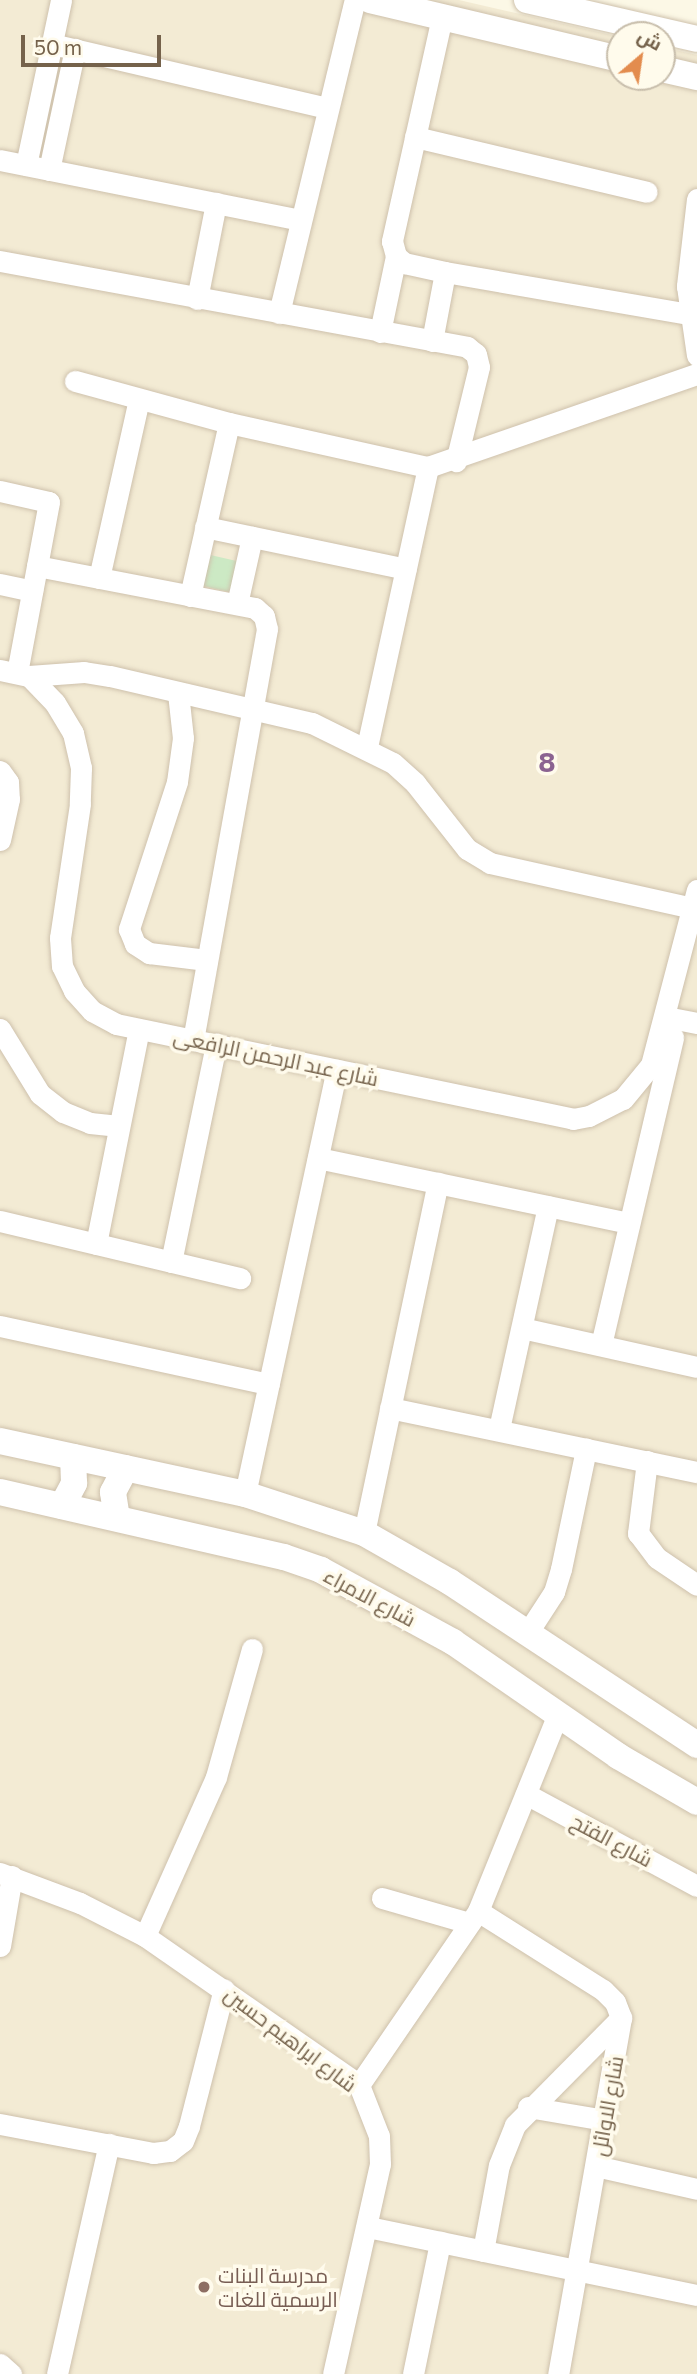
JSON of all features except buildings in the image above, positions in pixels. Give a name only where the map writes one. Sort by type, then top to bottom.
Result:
[{"type":"street","points":[[26,165],[61,0]]},
{"type":"street","points":[[279,313],[299,220],[355,0]]},
{"type":"street","points":[[370,0],[606,56]]},
{"type":"street","points":[[527,0],[599,8],[697,39]]},
{"type":"street","points":[[380,332],[396,256],[392,241],[442,17]]},
{"type":"street","points":[[52,44],[327,108]]},
{"type":"street","points":[[49,170],[75,49]]},
{"type":"street","points":[[676,72],[697,77]]},
{"type":"street","points":[[415,137],[647,192]]},
{"type":"street","points":[[0,160],[299,220]]},
{"type":"street","points":[[697,200],[688,258],[689,314],[697,355]]},
{"type":"street","points":[[197,299],[216,204]]},
{"type":"street","points":[[396,256],[404,263],[445,272],[689,314]]},
{"type":"street","points":[[0,261],[467,347],[478,359],[456,461]]},
{"type":"street","points":[[432,341],[445,272]]},
{"type":"street","points":[[75,381],[229,423],[428,467],[456,461],[697,374]]},
{"type":"street","points":[[99,578],[139,399]]},
{"type":"street","points":[[190,596],[229,423]]},
{"type":"street","points":[[368,747],[428,467]]},
{"type":"street","points":[[0,491],[49,502],[15,673],[84,672],[312,723],[368,747],[415,783],[448,829],[490,863],[696,902]]},
{"type":"street","points":[[205,527],[406,569]]},
{"type":"street","points":[[237,604],[252,537]]},
{"type":"street","points":[[37,566],[255,608],[264,617],[267,629],[193,1039]]},
{"type":"street","points":[[0,584],[32,591]]},
{"type":"street","name":"شارع عبد الرحمن الرافعى","points":[[15,673],[55,703],[73,733],[81,768],[60,938],[62,966],[74,991],[92,1011],[138,1029],[573,1119],[605,1111],[639,1084],[680,1020],[696,902]]},
{"type":"street","points":[[178,693],[183,737],[177,782],[129,929],[135,944],[149,953],[207,960]]},
{"type":"street","points":[[0,771],[8,782],[9,799],[0,840]]},
{"type":"street","points":[[601,1345],[680,1020]]},
{"type":"street","points":[[96,1244],[138,1029]]},
{"type":"street","points":[[2,1035],[40,1094],[63,1112],[90,1123],[119,1126]]},
{"type":"street","points":[[171,1262],[216,1044]]},
{"type":"street","points":[[245,1494],[337,1070]]},
{"type":"street","points":[[318,1158],[629,1223]]},
{"type":"street","points":[[364,1533],[438,1183]]},
{"type":"street","points":[[499,1429],[548,1206]]},
{"type":"street","points":[[0,1221],[240,1278]]},
{"type":"street","points":[[0,1325],[269,1384]]},
{"type":"street","points":[[522,1328],[697,1367]]},
{"type":"street","points":[[390,1408],[697,1472]]},
{"type":"street","points":[[0,1441],[245,1494],[364,1533],[528,1632],[697,1745]]},
{"type":"street","points":[[528,1632],[554,1592],[586,1449]]},
{"type":"street","points":[[62,1506],[74,1483],[73,1457]]},
{"type":"street","points":[[647,1461],[638,1533],[657,1558],[696,1576]]},
{"type":"street","points":[[117,1518],[113,1492],[127,1468]]},
{"type":"street","name":"شارع الامراء","points":[[0,1492],[284,1557],[321,1570],[453,1642],[697,1802]]},
{"type":"street","points":[[145,1936],[216,1777],[252,1649]]},
{"type":"street","points":[[359,2085],[473,1917],[558,1713]]},
{"type":"street","name":"شارع الفتح","points":[[526,1794],[697,1886]]},
{"type":"street","points":[[0,1946],[6,1874]]},
{"type":"street","name":"شارع ابراهيم حسين","points":[[6,1874],[80,1903],[145,1936],[359,2085],[379,2136],[380,2164],[333,2374]]},
{"type":"street","points":[[382,1898],[473,1917],[603,1990],[615,2002],[621,2018],[528,2107],[502,2155],[483,2251]]},
{"type":"street","points":[[0,2124],[153,2153],[170,2151],[183,2141],[224,1989]]},
{"type":"street","name":"شارع الاوائل","points":[[558,2374],[621,2018]]},
{"type":"street","points":[[528,2107],[604,2120]]},
{"type":"street","points":[[57,2374],[109,2144]]},
{"type":"street","points":[[596,2166],[697,2189]]},
{"type":"street","points":[[368,2227],[697,2295]]},
{"type":"street","points":[[413,2374],[440,2242]]},
{"type":"street","points":[[0,2364],[11,2374]]},
{"type":"shaded area","points":[[0,0],[459,0],[606,34],[606,91],[676,91],[676,50],[697,55],[697,2374],[0,2374]]},
{"type":"green space","points":[[206,554],[241,562],[234,593],[199,585]]},
{"type":"place","name":"مدرسة البنات الرسمية للغات","points":[[204,2287]]},
{"type":"district","name":"8","points":[[547,761]]}]
